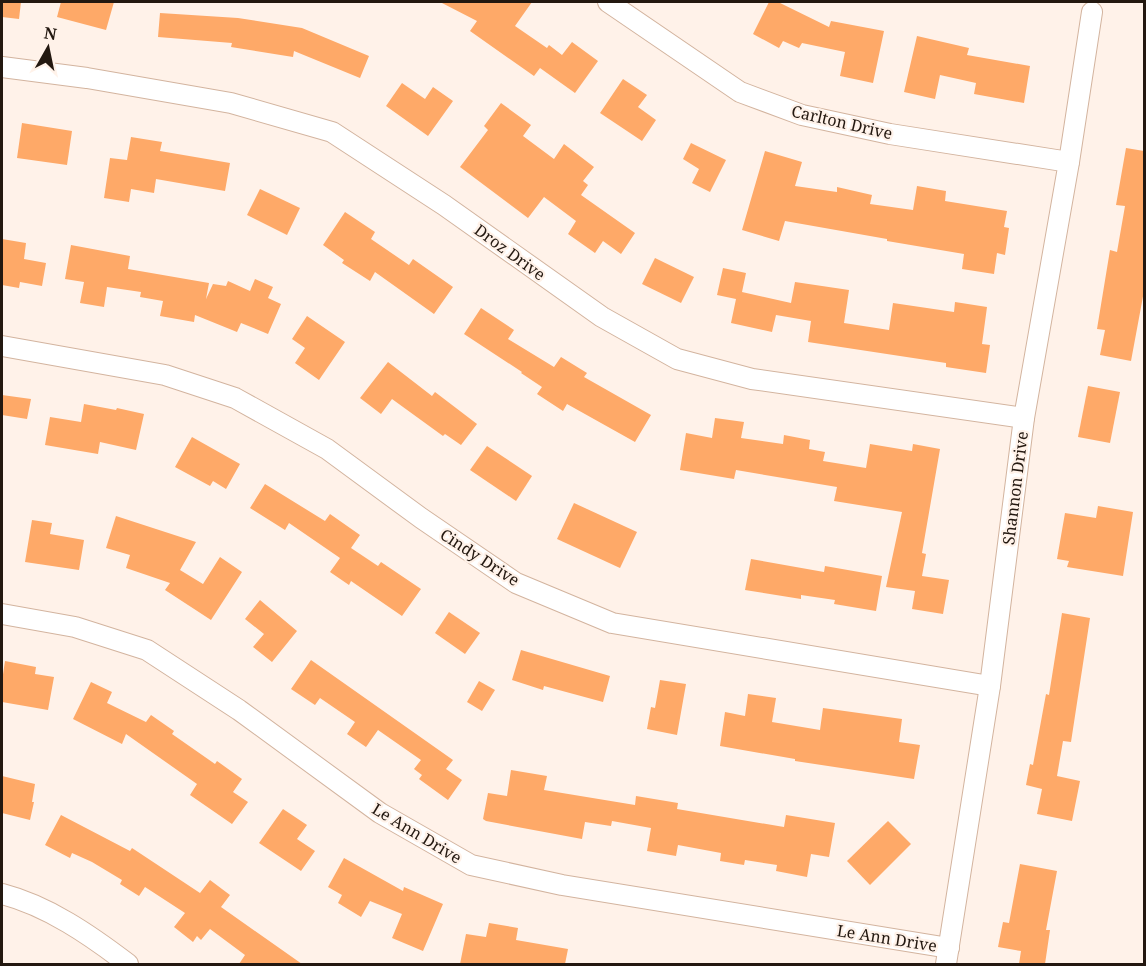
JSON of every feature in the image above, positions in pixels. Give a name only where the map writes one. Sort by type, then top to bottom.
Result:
[{"type":"street","name":"Carlton Drive","points":[[608,2],[740,92],[802,115],[890,134],[1069,162]]},
{"type":"street","name":"Shannon Drive","points":[[948,956],[990,686],[1024,418],[1069,162],[1092,12]]},
{"type":"street","name":"Droz Drive","points":[[2,67],[87,78],[231,103],[332,132],[444,205],[602,317],[677,359],[752,379],[1024,418]]},
{"type":"street","name":"Cindy Drive","points":[[2,346],[165,375],[235,398],[327,449],[421,518],[516,583],[612,623],[990,686]]},
{"type":"street","name":"Le Ann Drive","points":[[2,615],[75,627],[147,650],[239,710],[380,813],[471,865],[562,885],[948,956]]},
{"type":"street","points":[[2,894],[26,900],[70,924],[128,964]]},
{"type":"building","points":[[2,2],[21,2],[19,19],[2,17]]},
{"type":"building","points":[[61,2],[114,2],[106,30],[57,17]]},
{"type":"building","points":[[440,2],[532,2],[515,26],[547,48],[549,45],[562,55],[572,42],[598,61],[575,93],[540,68],[534,76],[470,31],[477,21]]},
{"type":"building","points":[[769,2],[778,2],[829,27],[831,21],[884,31],[873,83],[840,76],[845,52],[802,43],[799,48],[783,41],[779,48],[753,34]]},
{"type":"building","points":[[160,13],[238,18],[302,28],[369,56],[360,78],[294,51],[293,57],[231,47],[232,43],[158,37]]},
{"type":"building","points":[[917,36],[969,48],[967,55],[1030,66],[1024,103],[974,94],[976,83],[940,75],[935,99],[904,92]]},
{"type":"building","points":[[623,79],[647,95],[638,107],[656,120],[642,141],[600,113]]},
{"type":"building","points":[[402,83],[425,99],[433,87],[453,101],[428,136],[386,106]]},
{"type":"building","points":[[501,103],[531,125],[523,136],[554,159],[564,144],[594,167],[583,181],[588,185],[581,195],[635,233],[621,254],[603,241],[595,253],[568,234],[576,221],[544,197],[528,218],[460,167],[488,130],[484,126]]},
{"type":"building","points":[[22,123],[72,131],[67,165],[17,158]]},
{"type":"building","points":[[131,137],[162,142],[160,151],[230,163],[225,191],[156,179],[154,193],[131,189],[129,202],[104,198],[110,158],[127,160]]},
{"type":"building","points":[[691,143],[726,160],[710,192],[692,183],[699,169],[683,159]]},
{"type":"building","points":[[1126,148],[1144,151],[1144,291],[1131,361],[1100,355],[1105,330],[1097,329],[1110,250],[1117,252],[1125,206],[1116,205]]},
{"type":"building","points":[[765,151],[802,162],[795,186],[837,192],[837,187],[872,195],[870,204],[913,210],[917,186],[946,191],[945,201],[1007,211],[1004,227],[1009,228],[1005,255],[997,253],[994,274],[962,269],[964,254],[785,221],[779,241],[742,230]]},
{"type":"building","points":[[260,189],[300,208],[287,235],[247,215]]},
{"type":"building","points":[[345,212],[375,232],[371,239],[409,265],[413,259],[453,287],[434,314],[375,272],[370,281],[342,263],[344,260],[323,245]]},
{"type":"building","points":[[2,239],[26,243],[24,259],[46,263],[42,286],[20,282],[19,288],[2,285]]},
{"type":"building","points":[[71,245],[130,256],[128,269],[209,283],[206,299],[213,284],[226,286],[228,281],[250,291],[255,279],[273,287],[268,298],[281,304],[268,334],[241,323],[237,332],[195,315],[194,322],[160,316],[163,301],[140,297],[141,292],[107,287],[104,307],[80,303],[84,282],[65,279]]},
{"type":"building","points":[[655,258],[694,277],[681,303],[642,284]]},
{"type":"building","points":[[723,268],[746,273],[742,292],[791,303],[795,282],[849,290],[844,323],[889,330],[893,303],[954,312],[955,302],[987,307],[982,344],[990,345],[986,373],[946,367],[946,363],[808,342],[811,321],[776,315],[772,332],[731,323],[736,299],[717,295]]},
{"type":"building","points":[[481,308],[514,330],[508,339],[554,367],[561,357],[587,373],[584,377],[651,415],[635,442],[567,404],[563,411],[537,394],[542,387],[464,334]]},
{"type":"building","points":[[307,316],[345,342],[319,380],[295,363],[305,348],[292,339]]},
{"type":"building","points":[[388,362],[432,396],[435,392],[477,424],[461,445],[445,434],[443,436],[392,399],[381,414],[360,398]]},
{"type":"building","points":[[1088,386],[1120,392],[1110,443],[1078,437]]},
{"type":"building","points":[[2,395],[31,399],[27,419],[2,415]]},
{"type":"building","points":[[84,404],[144,414],[136,450],[100,442],[98,454],[45,445],[50,417],[81,422]]},
{"type":"building","points":[[715,418],[744,422],[741,438],[783,444],[784,435],[810,440],[809,449],[825,452],[823,461],[866,468],[870,444],[912,451],[913,444],[940,449],[922,553],[926,554],[922,576],[949,580],[943,614],[912,609],[915,591],[886,587],[902,512],[834,501],[837,487],[736,470],[734,479],[680,470],[686,433],[712,438]]},
{"type":"building","points":[[192,437],[240,464],[226,489],[213,481],[210,486],[175,467]]},
{"type":"building","points":[[487,446],[532,476],[516,501],[470,470]]},
{"type":"building","points":[[265,484],[325,521],[330,514],[360,535],[351,548],[378,566],[381,562],[421,589],[402,616],[351,581],[349,585],[330,572],[340,558],[289,523],[285,530],[250,508]]},
{"type":"building","points":[[574,503],[637,532],[620,568],[557,539]]},
{"type":"building","points":[[1098,506],[1133,512],[1123,576],[1067,567],[1069,561],[1057,559],[1065,513],[1096,518]]},
{"type":"building","points":[[116,516],[196,542],[180,570],[203,584],[220,557],[242,572],[211,620],[165,590],[170,583],[126,568],[130,555],[106,548]]},
{"type":"building","points":[[32,520],[52,523],[50,534],[84,540],[79,570],[25,562]]},
{"type":"building","points":[[751,559],[824,572],[825,566],[882,576],[876,611],[834,604],[835,600],[801,595],[801,599],[745,590]]},
{"type":"building","points":[[260,600],[297,631],[272,662],[253,647],[264,634],[245,619]]},
{"type":"building","points":[[449,612],[480,633],[465,654],[435,633]]},
{"type":"building","points":[[1062,613],[1090,618],[1071,742],[1063,741],[1057,776],[1080,781],[1072,821],[1037,814],[1042,789],[1026,785],[1030,764],[1033,765],[1046,694],[1049,695]]},
{"type":"building","points":[[521,650],[610,676],[603,702],[544,686],[543,690],[512,680]]},
{"type":"building","points":[[311,660],[453,760],[446,769],[462,780],[448,800],[419,779],[422,775],[414,769],[421,760],[378,730],[366,747],[347,734],[355,722],[320,698],[315,705],[291,689]]},
{"type":"building","points":[[5,661],[36,667],[35,674],[54,677],[48,710],[2,702]]},
{"type":"building","points":[[660,680],[686,684],[677,735],[647,729],[651,707],[655,708]]},
{"type":"building","points":[[479,681],[495,690],[482,711],[467,702]]},
{"type":"building","points":[[91,682],[112,692],[107,703],[146,722],[151,715],[174,731],[172,734],[215,764],[217,761],[242,779],[233,792],[248,802],[232,824],[190,795],[197,784],[126,734],[122,744],[73,719]]},
{"type":"building","points":[[748,694],[776,698],[772,722],[820,730],[823,708],[902,719],[899,742],[920,745],[914,779],[795,761],[795,759],[720,746],[725,712],[745,716]]},
{"type":"building","points":[[511,770],[547,776],[544,790],[635,805],[636,796],[678,803],[677,809],[784,827],[786,815],[835,823],[829,857],[811,854],[807,877],[776,871],[777,865],[745,860],[744,865],[720,861],[721,853],[678,845],[676,856],[647,851],[651,828],[612,821],[611,826],[585,822],[582,839],[486,821],[483,819],[488,793],[507,796]]},
{"type":"building","points":[[2,776],[35,784],[30,820],[2,813]]},
{"type":"building","points":[[283,809],[307,825],[297,839],[315,851],[301,871],[259,843]]},
{"type":"building","points":[[61,815],[130,851],[132,848],[200,893],[210,880],[230,895],[221,907],[302,964],[239,964],[245,955],[210,929],[201,940],[197,936],[193,942],[174,927],[185,913],[145,887],[139,896],[120,884],[122,880],[92,862],[72,853],[70,858],[45,845]]},
{"type":"building","points":[[888,821],[911,844],[870,885],[847,861]]},
{"type":"building","points":[[344,858],[403,891],[404,887],[443,904],[423,951],[392,938],[402,914],[370,901],[361,917],[338,903],[342,895],[328,887]]},
{"type":"building","points":[[1020,864],[1057,871],[1046,930],[1050,930],[1045,964],[1019,964],[1021,951],[998,947],[1003,922],[1009,923]]},
{"type":"building","points":[[489,923],[518,928],[516,940],[568,949],[565,964],[460,964],[466,934],[486,937]]}]
